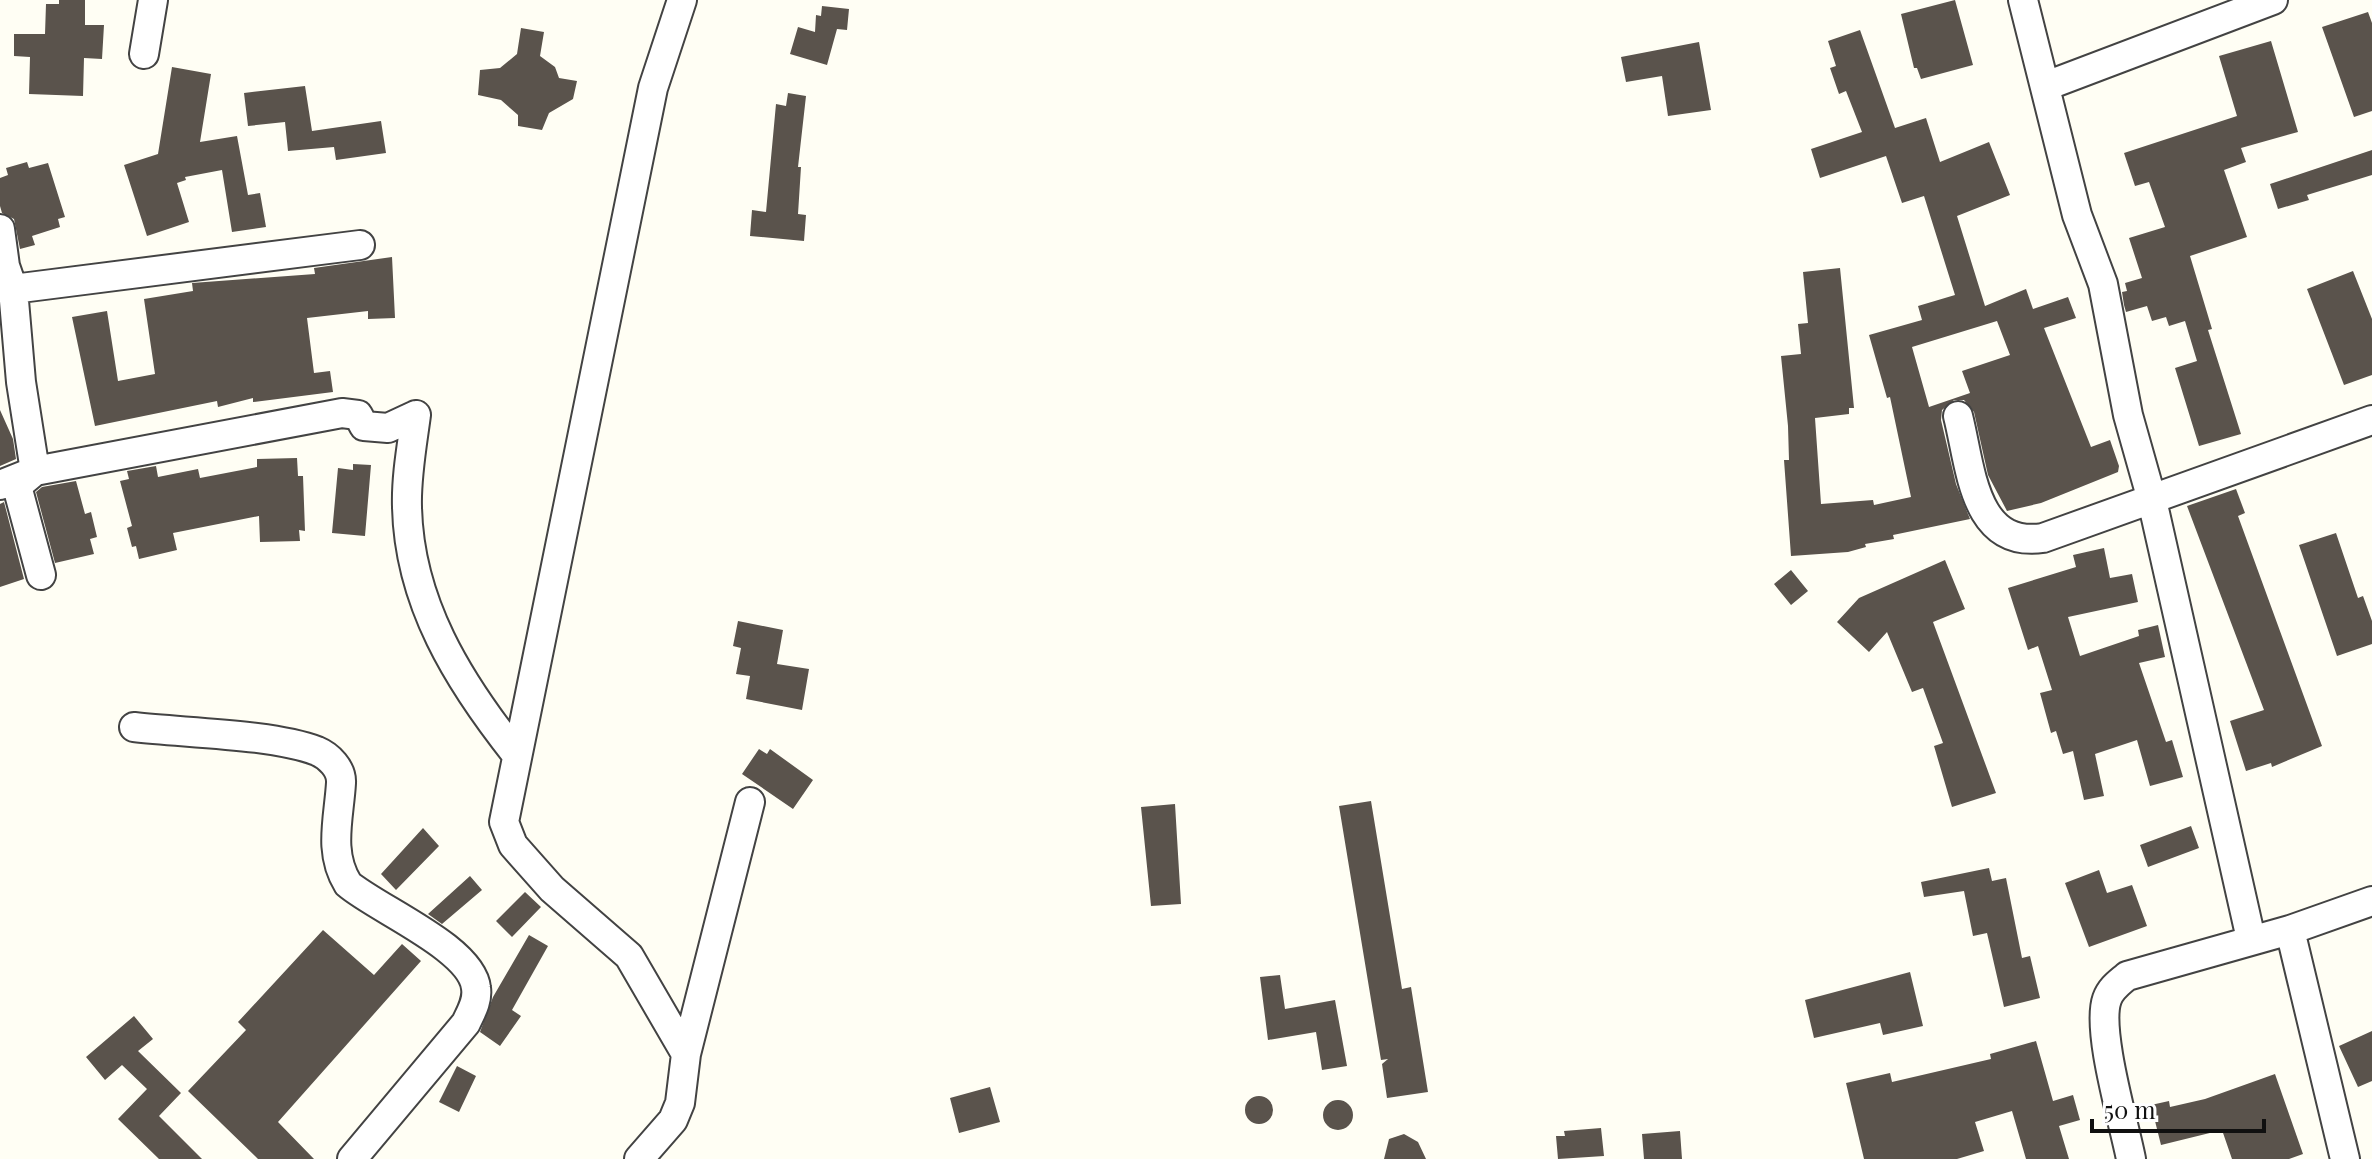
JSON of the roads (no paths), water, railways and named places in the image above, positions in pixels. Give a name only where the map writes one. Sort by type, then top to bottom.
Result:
[{"type":"street","points":[[144,54],[153,0]]},
{"type":"street","points":[[682,0],[653,88],[504,822],[513,845],[552,889],[629,956],[686,1054]]},
{"type":"street","points":[[2023,0],[2077,215],[2103,284],[2128,415],[2152,500],[2251,939]]},
{"type":"street","points":[[2046,86],[2273,0]]},
{"type":"street","points":[[0,229],[35,471]]},
{"type":"street","points":[[6,275],[360,245]]},
{"type":"street","points":[[0,485],[35,471],[342,413],[358,415],[364,426],[388,428],[416,415],[406,503],[408,541],[422,599],[463,682],[516,754]]},
{"type":"street","points":[[1958,416],[1982,509],[1989,522],[2013,538],[2043,538],[2372,420]]},
{"type":"street","points":[[35,471],[17,486],[41,575]]},
{"type":"street","points":[[134,727],[318,751],[333,761],[342,778],[335,843],[341,873],[348,884],[454,954],[475,982],[476,1000],[466,1023],[352,1159]]},
{"type":"street","points":[[639,1159],[673,1120],[680,1103],[686,1054],[750,802]]},
{"type":"street","points":[[2131,1159],[2105,1030],[2106,1002],[2112,989],[2127,976],[2290,930],[2372,901]]},
{"type":"street","points":[[2290,930],[2345,1159]]}]
